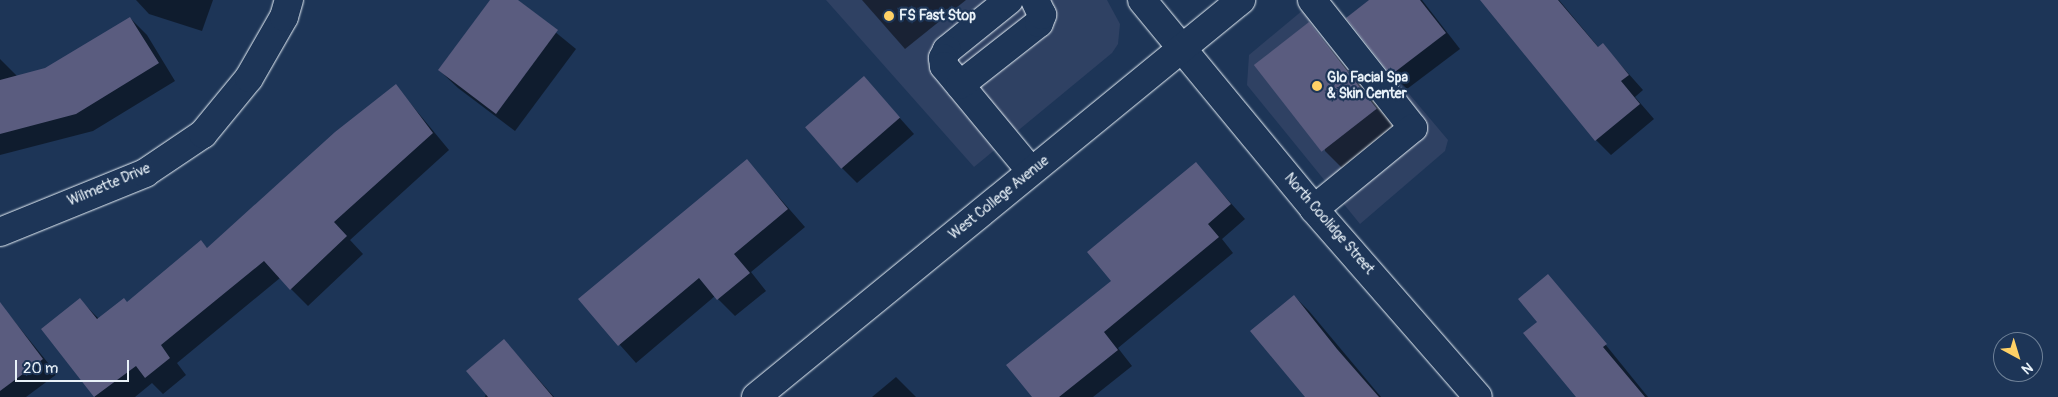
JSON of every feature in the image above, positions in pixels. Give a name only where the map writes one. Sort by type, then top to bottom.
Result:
[{"type":"street","name":"Wilmette Drive","points":[[0,232],[145,173],[203,134],[249,78],[284,17],[289,0]]},
{"type":"street","points":[[1009,0],[947,50],[944,66],[1032,171]]},
{"type":"street","points":[[960,85],[1039,22],[1042,15],[1035,0]]},
{"type":"street","name":"North Coolidge Street","points":[[1142,0],[1183,47],[1314,208],[1478,397]]},
{"type":"street","name":"West College Avenue","points":[[756,397],[1242,0]]},
{"type":"street","points":[[1312,0],[1413,128],[1314,208]]},
{"type":"shaded area","points":[[826,0],[1107,0],[1120,24],[1118,44],[1112,53],[974,167]]},
{"type":"shaded area","points":[[1315,0],[1330,0],[1448,140],[1445,151],[1360,224],[1247,85],[1249,55]]},
{"type":"building","points":[[490,0],[518,0],[558,30],[496,114],[438,70]]},
{"type":"building","points":[[1369,0],[1420,0],[1446,33],[1391,75],[1346,18]]},
{"type":"building","points":[[1480,0],[1558,0],[1598,47],[1603,43],[1629,75],[1621,81],[1640,104],[1595,141]]},
{"type":"building","points":[[130,17],[159,63],[76,114],[0,134],[0,80],[45,68]]},
{"type":"building","name":"Glo Facial Spa & Skin Center","points":[[1309,22],[1377,109],[1322,152],[1254,65]]},
{"type":"building","points":[[864,76],[900,118],[841,169],[805,127]]},
{"type":"building","points":[[396,84],[433,133],[334,222],[347,236],[290,290],[264,261],[161,345],[170,358],[145,378],[136,366],[94,397],[41,329],[80,298],[97,319],[124,298],[127,302],[201,240],[207,248],[335,132]]},
{"type":"building","points":[[747,159],[788,209],[734,254],[750,273],[717,300],[699,278],[618,346],[578,299]]},
{"type":"building","points":[[1196,162],[1231,204],[1208,224],[1219,237],[1104,332],[1118,350],[1059,397],[1032,397],[1006,365],[1111,281],[1087,252]]},
{"type":"building","points":[[1548,274],[1607,344],[1603,347],[1645,397],[1576,397],[1523,333],[1537,322],[1518,299]]},
{"type":"building","points":[[1294,295],[1337,349],[1379,397],[1305,397],[1250,331]]},
{"type":"building","points":[[0,302],[43,359],[0,391]]},
{"type":"building","points":[[504,339],[553,397],[488,397],[466,371]]},
{"type":"place","name":"FS Fast Stop","points":[[889,16]]},
{"type":"place","name":"Glo Facial Spa & Skin Center","points":[[1317,86]]}]
